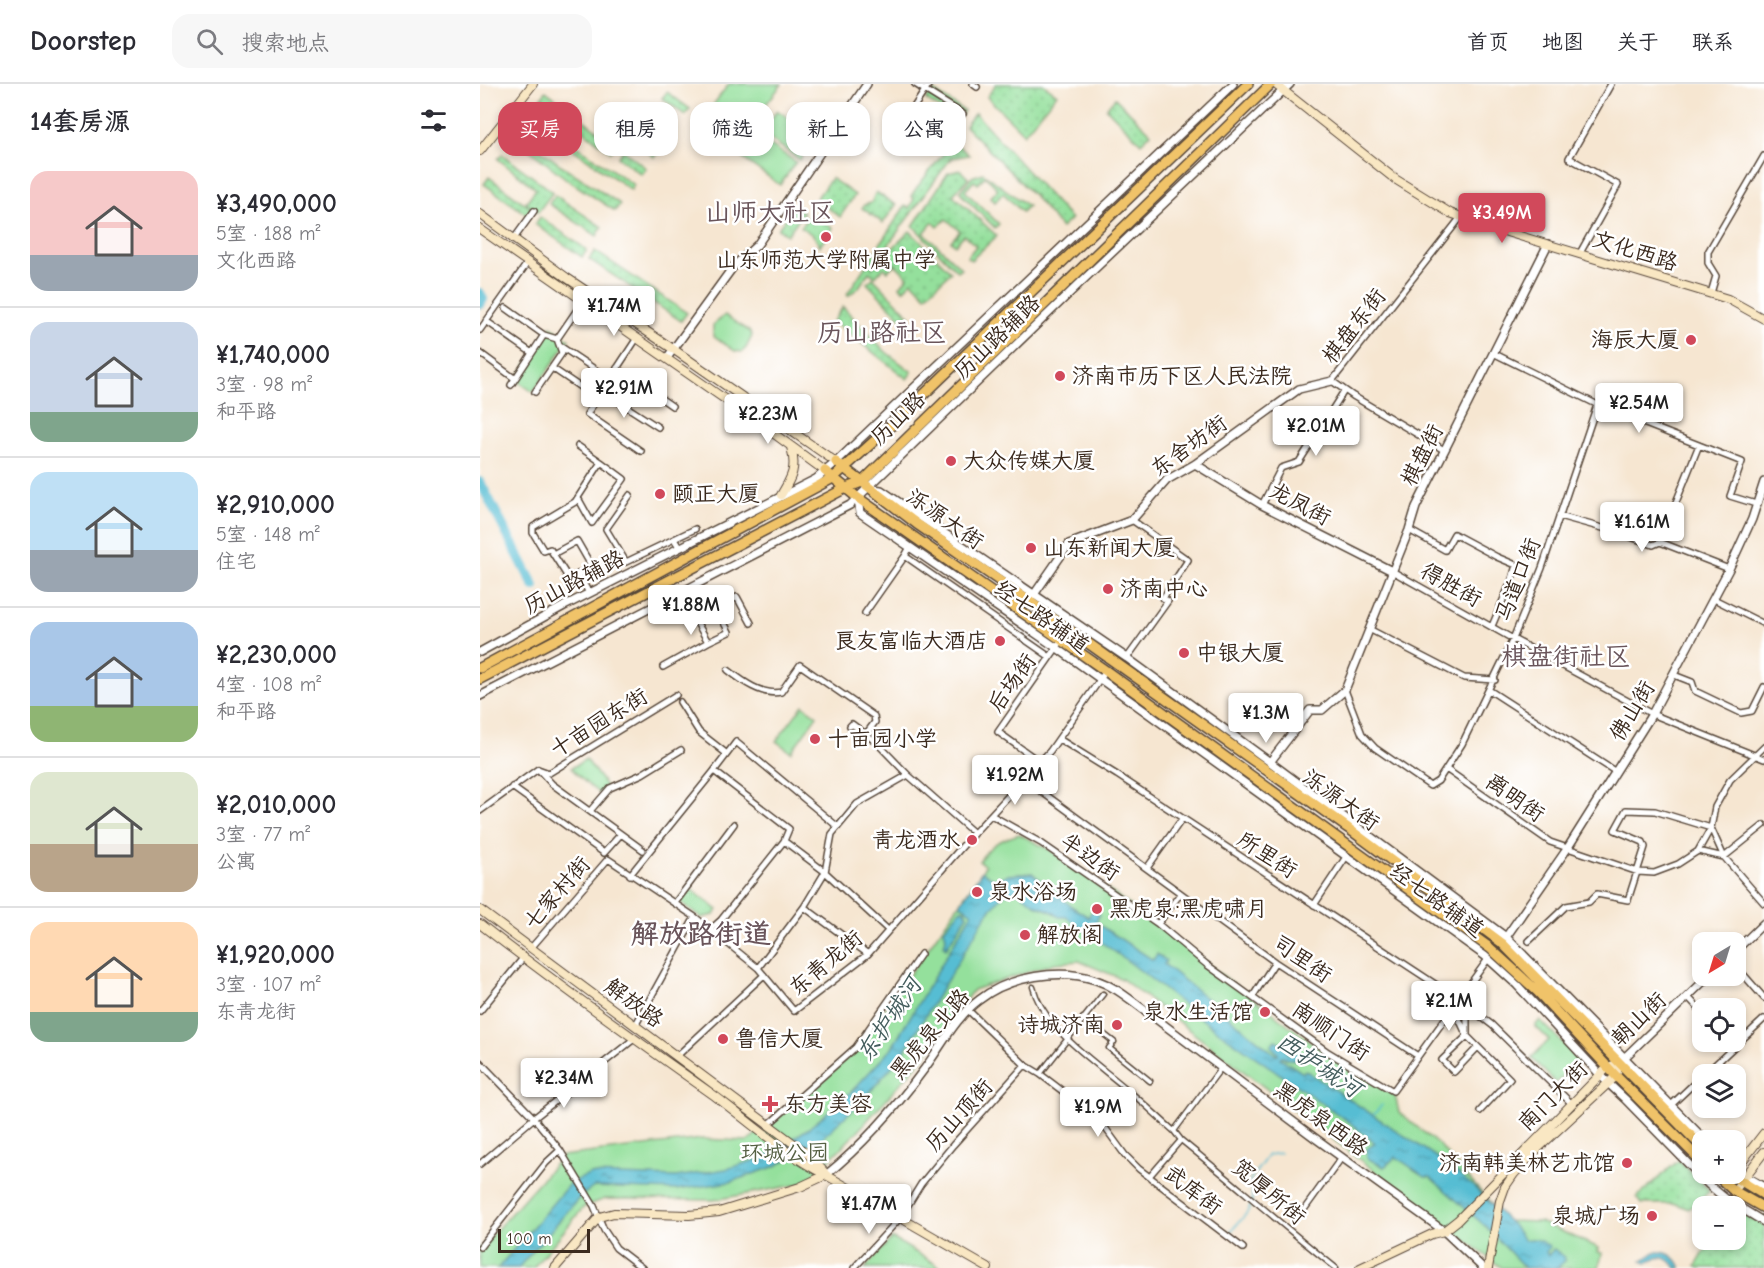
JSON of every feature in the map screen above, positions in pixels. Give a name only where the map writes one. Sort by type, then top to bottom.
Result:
[{"type":"main road","points":[[480,152],[533,84]]},
{"type":"main road","name":"历山路","points":[[480,668],[833,478],[840,465],[899,418],[1248,84]]},
{"type":"main road","name":"历山路","points":[[480,679],[846,488],[865,485],[1271,84]]},
{"type":"main road","name":"文化西路","points":[[1275,84],[1287,87],[1395,179],[1450,213],[1711,293],[1728,299],[1764,319]]},
{"type":"main road","points":[[480,214],[567,278],[840,465]]},
{"type":"main road","points":[[480,229],[825,471]]},
{"type":"main road","points":[[781,495],[790,480],[794,467],[790,446]]},
{"type":"main road","name":"泺源大街","points":[[840,465],[865,485],[1032,597],[1504,940],[1669,1108],[1692,1135]]},
{"type":"main road","name":"泺源大街","points":[[825,471],[858,498],[1059,644],[1106,671],[1490,948],[1538,992],[1604,1070],[1616,1076],[1692,1152]]},
{"type":"main road","name":"解放路","points":[[480,910],[769,1124],[809,1155],[826,1175]]},
{"type":"main road","name":"解放路","points":[[480,924],[803,1163],[826,1175]]},
{"type":"main road","name":"南门大街","points":[[1444,1231],[1491,1187],[1604,1070],[1621,1061]]},
{"type":"main road","name":"南门大街","points":[[1488,1264],[1500,1201],[1505,1187],[1535,1151],[1616,1076],[1621,1061]]},
{"type":"main road","points":[[1746,1155],[1764,1133]]},
{"type":"main road","points":[[1746,1175],[1764,1152]]},
{"type":"main road","points":[[826,1175],[988,1268]]},
{"type":"main road","name":"黑虎泉北路","points":[[598,1217],[614,1213],[689,1215],[719,1212],[800,1187],[826,1175]]},
{"type":"main road","points":[[1746,1183],[1764,1195]]},
{"type":"main road","points":[[1733,1184],[1734,1191]]},
{"type":"main road","points":[[1734,1191],[1739,1184]]},
{"type":"main road","points":[[1734,1191],[1764,1208]]},
{"type":"main road","points":[[555,1268],[598,1217]]},
{"type":"main road","points":[[1360,1268],[1432,1234],[1444,1231]]},
{"type":"street","points":[[667,358],[733,267],[757,245],[802,183],[867,84]]},
{"type":"street","points":[[915,84],[944,102]]},
{"type":"street","points":[[917,102],[929,84]]},
{"type":"street","name":"历山路辅路","points":[[480,652],[589,593],[840,465],[1233,84]]},
{"type":"street","points":[[1580,254],[1617,185],[1569,158],[1611,84]]},
{"type":"street","name":"历山路辅路","points":[[480,696],[850,506],[858,498],[865,485],[1287,87]]},
{"type":"street","points":[[1711,293],[1716,276],[1708,263],[1708,252],[1764,156]]},
{"type":"street","points":[[513,240],[534,212]]},
{"type":"street","name":"棋盘东街","points":[[1444,450],[1344,391],[1332,381],[1461,217]]},
{"type":"street","name":"棋盘街","points":[[1345,690],[1416,507],[1548,244]]},
{"type":"street","points":[[480,330],[528,262]]},
{"type":"street","points":[[557,339],[583,301]]},
{"type":"street","points":[[506,308],[544,335],[557,339],[560,346],[562,352],[535,392]]},
{"type":"street","points":[[486,321],[532,352]]},
{"type":"street","points":[[511,385],[544,335]]},
{"type":"street","points":[[637,338],[587,414],[641,451]]},
{"type":"street","points":[[560,346],[602,374]]},
{"type":"street","points":[[480,353],[514,378]]},
{"type":"street","points":[[1493,353],[1597,405],[1742,462],[1730,496],[1756,504]]},
{"type":"street","points":[[552,368],[589,393]]},
{"type":"street","points":[[617,368],[672,406]]},
{"type":"street","name":"东舍坊街","points":[[1032,597],[1070,544],[1132,520],[1167,480],[1195,464],[1299,389],[1332,381]]},
{"type":"street","points":[[602,391],[658,427]]},
{"type":"street","points":[[1262,505],[1281,468],[1299,462],[1344,391]]},
{"type":"street","name":"马道口街","points":[[1345,690],[1362,734],[1375,748],[1430,786],[1438,781],[1495,680],[1513,639],[1542,568],[1597,405]]},
{"type":"street","points":[[1559,516],[1617,532],[1653,545],[1660,542],[1699,445]]},
{"type":"street","points":[[578,446],[624,478],[592,523],[578,498]]},
{"type":"street","points":[[555,553],[577,541],[591,567],[569,579],[555,553],[550,549],[544,551],[533,533],[533,527],[575,502],[601,462]]},
{"type":"street","name":"龙凤街","points":[[1195,464],[1262,505],[1392,571]]},
{"type":"street","name":"佛山街","points":[[1504,940],[1567,849],[1652,714],[1729,570],[1764,482]]},
{"type":"street","points":[[630,495],[606,529],[626,562],[695,529]]},
{"type":"street","name":"经七路辅道","points":[[858,498],[860,513],[1059,644],[1100,680],[1488,959],[1604,1070],[1608,1083],[1715,1191],[1764,1222]]},
{"type":"street","points":[[1127,658],[1168,601],[1163,598],[1188,560],[1132,520]]},
{"type":"street","name":"马道口街","points":[[1409,530],[1445,550],[1454,534],[1516,565],[1492,626]]},
{"type":"street","points":[[674,539],[679,547]]},
{"type":"street","points":[[1660,542],[1729,570]]},
{"type":"street","points":[[865,613],[910,547]]},
{"type":"street","points":[[905,556],[1050,657]]},
{"type":"street","name":"得胜街","points":[[1392,571],[1652,714],[1764,759]]},
{"type":"street","points":[[578,574],[589,593]]},
{"type":"street","points":[[680,593],[708,642]]},
{"type":"street","points":[[663,668],[729,632],[715,606],[737,597],[751,623]]},
{"type":"street","name":"经七路辅道","points":[[1032,597],[1127,658],[1270,762],[1504,940]]},
{"type":"street","points":[[1714,599],[1764,624]]},
{"type":"street","points":[[1369,629],[1464,678],[1495,680]]},
{"type":"street","name":"后场街","points":[[1040,762],[998,732],[1059,644]]},
{"type":"street","points":[[728,670],[747,684],[775,694],[781,692],[800,665],[874,716],[875,722],[866,734]]},
{"type":"street","name":"东青龙街","points":[[608,859],[711,929],[758,968],[794,1011],[868,954],[1040,762],[1059,739],[1106,671]]},
{"type":"street","points":[[1674,675],[1692,682],[1695,691],[1741,713],[1752,711],[1764,687]]},
{"type":"street","points":[[1270,762],[1310,710],[1322,710],[1345,690]]},
{"type":"street","points":[[1489,690],[1616,772]]},
{"type":"street","name":"十亩园东街","points":[[480,811],[538,769],[549,773],[676,695]]},
{"type":"street","name":"十亩园东街","points":[[680,702],[699,732],[727,754]]},
{"type":"street","points":[[850,726],[852,724],[866,734],[908,775],[974,833]]},
{"type":"street","name":"所里街","points":[[1059,739],[1458,999],[1492,1025],[1571,1103]]},
{"type":"street","points":[[630,874],[736,742],[838,827]]},
{"type":"street","points":[[1638,872],[1654,873],[1678,864],[1698,851],[1711,828],[1715,807],[1730,780],[1764,747]]},
{"type":"street","points":[[590,811],[610,788],[642,774],[681,750]]},
{"type":"street","points":[[538,769],[552,784],[643,850]]},
{"type":"street","name":"离明街","points":[[1446,769],[1550,843],[1638,872]]},
{"type":"street","points":[[711,929],[721,920],[784,841],[789,829],[714,771]]},
{"type":"street","points":[[758,968],[804,907],[825,872],[832,834],[857,804],[908,775]]},
{"type":"street","name":"司里街","points":[[1024,779],[1275,962],[1418,1056]]},
{"type":"street","points":[[512,787],[604,853],[621,834]]},
{"type":"street","points":[[1529,941],[1566,906],[1589,902],[1598,894],[1628,900],[1645,847],[1643,842],[1616,830],[1626,810],[1655,811],[1711,828],[1724,857],[1764,903]]},
{"type":"street","name":"半边街","points":[[991,815],[1041,843],[1158,924],[1206,964],[1253,996]]},
{"type":"street","points":[[1147,868],[1182,819]]},
{"type":"street","points":[[675,903],[734,824]]},
{"type":"street","points":[[1724,857],[1764,825]]},
{"type":"street","points":[[784,841],[825,872],[888,930]]},
{"type":"street","points":[[1698,851],[1724,857]]},
{"type":"street","points":[[1314,905],[1346,857]]},
{"type":"street","name":"七家村街","points":[[531,948],[608,859]]},
{"type":"street","points":[[1158,924],[1180,894]]},
{"type":"street","points":[[804,907],[868,954]]},
{"type":"street","points":[[636,1026],[695,917]]},
{"type":"street","points":[[1746,940],[1764,923]]},
{"type":"street","points":[[769,1124],[856,1047],[921,954]]},
{"type":"street","points":[[480,1011],[523,958]]},
{"type":"street","points":[[1418,1056],[1488,959]]},
{"type":"street","points":[[1253,996],[1275,962]]},
{"type":"street","name":"黑虎泉北路","points":[[826,1175],[843,1161],[887,1114],[924,1070],[968,1010],[992,991],[1007,984],[1059,974],[1078,975],[1098,980],[1135,1003]]},
{"type":"street","points":[[677,1056],[764,975]]},
{"type":"street","points":[[1746,977],[1764,998]]},
{"type":"street","name":"朝山街","points":[[1621,1061],[1699,986]]},
{"type":"street","points":[[1033,987],[1036,998],[1067,1040],[1131,1092],[1174,1131],[1221,1068]]},
{"type":"street","points":[[1040,1074],[1103,994]]},
{"type":"street","name":"南顺门街","points":[[1253,996],[1328,1052],[1393,1091],[1418,1056]]},
{"type":"street","points":[[1688,997],[1692,1001]]},
{"type":"street","name":"黑虎泉西路","points":[[1135,1003],[1444,1231],[1483,1268]]},
{"type":"street","points":[[1453,1006],[1467,1036],[1510,1079],[1480,1111]]},
{"type":"street","points":[[1467,1007],[1467,1036],[1442,1060],[1454,1072],[1478,1047]]},
{"type":"street","name":"武库街","points":[[968,1010],[1025,1065],[1098,1118],[1125,1155],[1149,1177],[1243,1248]]},
{"type":"street","points":[[1083,1018],[1114,1042],[1109,1048],[1150,1081]]},
{"type":"street","points":[[1746,1036],[1764,1019]]},
{"type":"street","points":[[480,1164],[634,1039]]},
{"type":"street","points":[[1716,1064],[1729,1052]]},
{"type":"street","points":[[480,1062],[534,1118],[560,1150],[616,1248],[642,1268]]},
{"type":"street","name":"历山顶街","points":[[854,1268],[900,1218],[921,1184],[946,1153],[1025,1065]]},
{"type":"street","points":[[1692,1086],[1669,1108],[1694,1130]]},
{"type":"street","name":"宽厚所街","points":[[1174,1131],[1181,1140],[1336,1268]]},
{"type":"street","points":[[1149,1177],[1181,1140]]},
{"type":"street","points":[[480,1247],[546,1163],[560,1150]]},
{"type":"street","points":[[1303,1211],[1342,1157]]},
{"type":"street","points":[[1746,1181],[1764,1187]]},
{"type":"green space","points":[[729,84],[782,84],[768,102],[716,102]]},
{"type":"green space","points":[[996,84],[1043,84],[1057,94],[1024,134],[987,97]]},
{"type":"green space","points":[[932,90],[950,102],[929,102],[926,100]]},
{"type":"green space","points":[[546,91],[560,102],[546,102],[541,98]]},
{"type":"green space","points":[[667,92],[690,109],[685,115],[678,110],[678,102],[667,102],[662,98]]},
{"type":"green space","points":[[1115,98],[1151,133],[1141,143],[1106,108]]},
{"type":"green space","points":[[777,110],[786,116],[786,150],[774,142],[774,115]]},
{"type":"green space","points":[[975,113],[1071,219],[1061,228],[1035,197],[966,125]]},
{"type":"green space","points":[[582,119],[594,128],[594,139],[582,130]]},
{"type":"green space","points":[[774,147],[796,162],[780,185],[742,158],[743,156],[774,156]]},
{"type":"green space","points":[[582,150],[634,185],[631,190],[582,156]]},
{"type":"green space","points":[[505,156],[553,192],[538,212],[526,202],[536,189],[498,159]]},
{"type":"green space","points":[[537,156],[549,156],[620,204],[615,211],[569,181]]},
{"type":"green space","points":[[631,156],[646,168],[641,174],[618,157]]},
{"type":"green space","points":[[941,156],[963,156],[951,158],[871,269],[910,231],[951,272],[926,296],[912,281],[903,290],[900,286],[908,277],[895,264],[888,271],[884,268],[875,277],[869,272],[859,287],[848,296],[847,294],[905,206],[909,208],[914,199],[911,196]]},
{"type":"green space","points":[[960,170],[968,178],[953,195],[997,236],[971,260],[967,257],[976,246],[964,235],[955,245],[951,241],[960,231],[946,219],[938,227],[933,222],[924,233],[961,268],[957,271],[913,226],[948,173]]},
{"type":"green space","points":[[983,173],[1028,206],[1022,212],[1003,193],[995,202],[991,197],[998,189],[985,176],[978,184],[974,181],[965,191],[999,224],[995,228],[960,191],[972,177]]},
{"type":"green space","points":[[489,177],[532,209],[527,215],[484,184]]},
{"type":"green space","points":[[831,178],[855,195],[840,217],[816,199]]},
{"type":"green space","points":[[876,192],[896,205],[883,223],[862,208],[871,203]]},
{"type":"green space","points":[[555,195],[602,227],[597,236],[549,204]]},
{"type":"green space","points":[[794,206],[804,212],[787,235],[778,229]]},
{"type":"green space","points":[[811,213],[833,228],[820,246],[814,236],[801,227]]},
{"type":"green space","points":[[540,217],[587,250],[582,257],[535,224]]},
{"type":"green space","points":[[595,251],[687,313],[681,321],[589,259]]},
{"type":"green space","points":[[873,278],[911,317],[905,322],[867,283]]},
{"type":"green space","points":[[843,307],[886,352],[912,372],[907,379],[833,321]]},
{"type":"green space","points":[[725,315],[750,332],[752,336],[742,352],[735,351],[713,336],[713,325]]},
{"type":"green space","points":[[551,326],[569,340],[533,392],[516,380]]},
{"type":"green space","points":[[803,705],[817,716],[791,752],[776,741]]},
{"type":"green space","points":[[586,759],[606,786],[600,794],[571,768]]},
{"type":"green space","name":"环城公园","points":[[1019,834],[1050,850],[1120,898],[1326,1053],[1395,1095],[1399,1112],[1439,1145],[1507,1221],[1540,1222],[1599,1248],[1598,1252],[1602,1253],[1599,1268],[1502,1268],[1122,979],[1079,961],[1055,963],[973,990],[924,1057],[858,1131],[806,1183],[714,1200],[605,1199],[584,1207],[533,1268],[480,1268],[480,1248],[562,1156],[702,1139],[747,1141],[784,1113],[858,1048],[982,871],[985,866],[979,861],[996,843]]},
{"type":"green space","points":[[691,889],[718,910],[714,915],[702,918],[678,901]]},
{"type":"green space","points":[[1540,1020],[1580,1060],[1556,1083],[1531,1058],[1549,1040],[1535,1026]]},
{"type":"green space","points":[[1679,1160],[1692,1173],[1692,1184],[1703,1184],[1710,1191],[1704,1196],[1692,1196],[1692,1206],[1689,1209],[1676,1204],[1642,1204],[1637,1197]]},
{"type":"green space","points":[[1746,1215],[1764,1225],[1764,1268],[1699,1268],[1696,1266],[1705,1250],[1746,1250]]},
{"type":"green space","points":[[892,1238],[942,1268],[865,1268]]},
{"type":"water","points":[[982,871],[995,880],[1007,875],[1032,873],[1071,906],[1088,917],[1094,908],[1098,909],[1099,915],[1096,923],[1153,960],[1157,954],[1166,961],[1164,964],[1276,1055],[1278,1054],[1271,1046],[1275,1040],[1282,1043],[1288,1054],[1296,1052],[1302,1055],[1297,1060],[1282,1056],[1280,1058],[1303,1073],[1305,1070],[1435,1156],[1473,1186],[1524,1240],[1541,1241],[1550,1247],[1546,1252],[1548,1255],[1554,1249],[1564,1257],[1565,1261],[1559,1266],[1560,1268],[1525,1268],[1485,1226],[1430,1177],[1425,1177],[1396,1157],[1384,1167],[1367,1158],[1367,1149],[1375,1143],[1349,1122],[1212,1027],[1133,965],[1066,917],[1059,917],[1038,906],[1017,891],[1003,895],[987,914],[902,1055],[863,1100],[822,1138],[776,1166],[730,1182],[676,1190],[594,1187],[580,1197],[518,1268],[498,1268],[570,1183],[591,1174],[676,1177],[726,1169],[765,1157],[809,1128],[851,1092],[891,1049],[972,913],[960,904]]},
{"type":"water","points":[[961,909],[965,910],[967,916],[946,948],[944,929]]},
{"type":"water","points":[[1655,1252],[1671,1255],[1681,1268],[1676,1268],[1662,1258],[1646,1263],[1642,1261]]},
{"type":"waterway","points":[[480,293],[483,299],[480,304]]},
{"type":"waterway","points":[[480,482],[534,586]]},
{"type":"waterway","points":[[1374,1114],[1382,1105]]},
{"type":"waterway","points":[[1229,1233],[1249,1210],[1252,1198],[1250,1180],[1268,1155],[1280,1153]]},
{"type":"place","name":"山东师范大学附属中学","points":[[826,237]]},
{"type":"place","name":"海辰大厦","points":[[1691,340]]},
{"type":"place","name":"济南市历下区人民法院","points":[[1060,376]]},
{"type":"place","name":"大众传媒大厦","points":[[951,461]]},
{"type":"place","name":"颐正大厦","points":[[660,494]]},
{"type":"place","name":"山东新闻大厦","points":[[1031,548]]},
{"type":"place","name":"济南中心","points":[[1108,589]]},
{"type":"place","name":"良友富临大酒店","points":[[1000,641]]},
{"type":"place","name":"中银大厦","points":[[1184,653]]},
{"type":"place","name":"十亩园小学","points":[[815,739]]},
{"type":"place","name":"青龙酒水","points":[[972,840]]},
{"type":"place","name":"泉水浴场","points":[[977,892]]},
{"type":"place","name":"黑虎泉;黑虎啸月","points":[[1097,909]]},
{"type":"place","name":"解放阁","points":[[1025,935]]},
{"type":"place","name":"泉水生活馆","points":[[1265,1012]]},
{"type":"place","name":"诗城济南","points":[[1117,1025]]},
{"type":"place","name":"鲁信大厦","points":[[723,1039]]},
{"type":"place","name":"东方美容","points":[[770,1104]]},
{"type":"place","name":"济南韩美林艺术馆","points":[[1627,1163]]},
{"type":"place","name":"泉城广场","points":[[1652,1216]]},
{"type":"district","name":"山师大社区","points":[[770,213]]},
{"type":"district","name":"历山路社区","points":[[882,333]]},
{"type":"district","name":"棋盘街社区","points":[[1566,657]]},
{"type":"district","name":"解放路街道","points":[[701,934]]},
{"type":"water label","name":"东护城河","points":[[889,1019]]},
{"type":"water label","name":"西护城河","points":[[1319,1065]]}]
